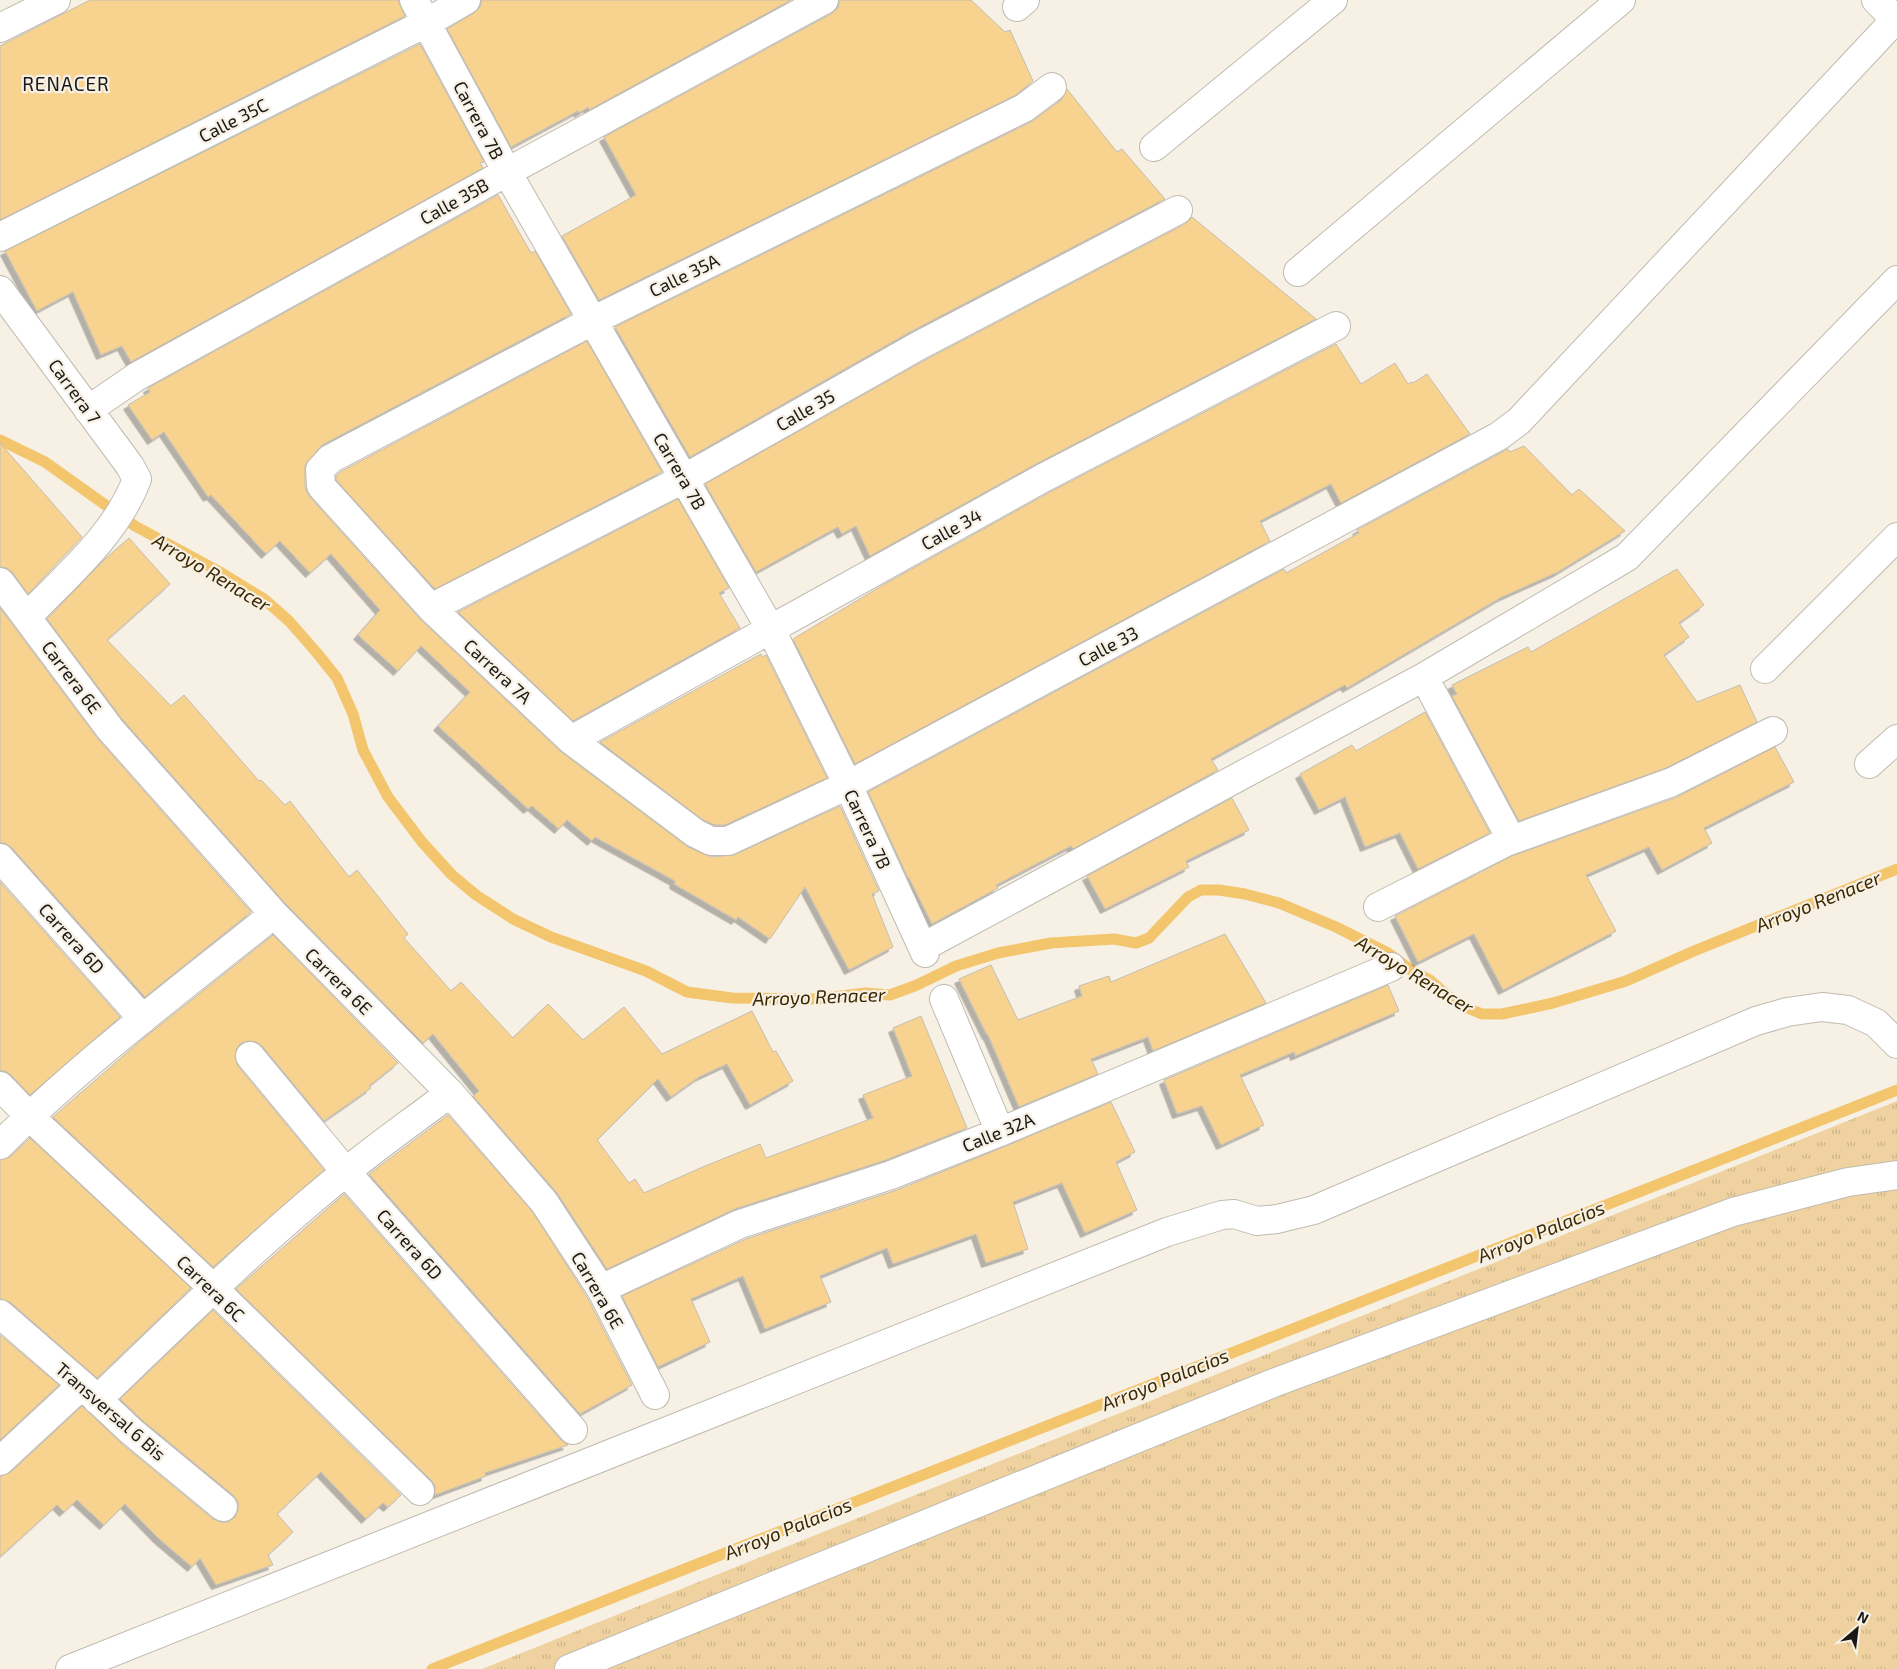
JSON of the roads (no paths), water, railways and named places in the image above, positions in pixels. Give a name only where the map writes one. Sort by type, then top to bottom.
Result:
[{"type":"street","points":[[0,28],[56,0]]},
{"type":"street","name":"Calle 35C","points":[[0,237],[420,11],[466,0]]},
{"type":"street","name":"Calle 35B","points":[[88,410],[136,377],[824,0]]},
{"type":"street","points":[[1154,146],[1332,0]]},
{"type":"street","points":[[1298,272],[1621,0]]},
{"type":"street","points":[[1876,0],[1896,21]]},
{"type":"street","name":"Carrera 7B","points":[[420,11],[507,172],[770,628],[848,785],[924,950],[1424,678]]},
{"type":"street","name":"Calle 33","points":[[711,841],[728,841],[848,785],[1499,436],[1519,421],[1896,21]]},
{"type":"street","name":"Calle 35A","points":[[320,470],[330,459],[592,321],[1024,108],[1052,88]]},
{"type":"street","name":"Calle 35","points":[[431,608],[685,478],[918,346],[1178,210]]},
{"type":"street","points":[[1511,840],[1424,678],[1627,557],[1897,280]]},
{"type":"street","name":"Carrera 7","points":[[0,290],[130,466],[137,479],[131,496],[109,532],[27,617]]},
{"type":"street","name":"Calle 34","points":[[571,740],[1043,478],[1336,326]]},
{"type":"street","name":"Carrera 7A","points":[[320,470],[320,486],[431,608],[571,740],[694,833],[711,841]]},
{"type":"street","points":[[1765,669],[1897,537]]},
{"type":"street","name":"Carrera 6E","points":[[0,582],[110,729],[274,914],[450,1093],[544,1202],[601,1289],[655,1395]]},
{"type":"street","points":[[1378,907],[1511,840],[1672,782],[1772,731]]},
{"type":"street","points":[[1869,764],[1897,739]]},
{"type":"street","name":"Carrera 6D","points":[[0,858],[143,1019]]},
{"type":"street","points":[[0,1145],[29,1116],[143,1019],[274,914]]},
{"type":"street","name":"Calle 32A","points":[[601,1289],[740,1224],[892,1175],[1000,1132],[1391,966]]},
{"type":"street","points":[[944,999],[1000,1132]]},
{"type":"street","points":[[70,1669],[1167,1232],[1222,1215],[1234,1214],[1257,1221],[1278,1219],[1314,1210],[1756,1021],[1787,1012],[1822,1007],[1848,1010],[1876,1023],[1897,1044]]},
{"type":"street","name":"Carrera 6D","points":[[250,1056],[346,1172],[574,1430]]},
{"type":"street","name":"Carrera 6C","points":[[0,1086],[29,1116],[213,1288],[420,1492]]},
{"type":"street","points":[[0,1461],[89,1393],[346,1172],[450,1093]]},
{"type":"street","points":[[569,1669],[1276,1382],[1733,1212],[1848,1182],[1897,1175]]},
{"type":"street","name":"Transversal 6 Bis","points":[[0,1314],[132,1432],[223,1507]]},
{"type":"waterway","name":"Arroyo Renacer","points":[[0,440],[45,462],[135,526],[220,572],[264,599],[289,621],[337,678],[353,714],[363,750],[388,797],[422,842],[452,875],[476,895],[513,919],[551,937],[646,971],[687,992],[732,998],[818,999],[865,993],[890,995],[917,985],[956,966],[998,953],[1051,943],[1114,939],[1136,943],[1149,938],[1188,897],[1201,890],[1219,890],[1245,894],[1279,903],[1336,927],[1388,953],[1411,970],[1430,980],[1448,996],[1465,1007],[1482,1014],[1502,1014],[1553,1003],[1626,981],[1694,951],[1897,869]]},
{"type":"waterway","name":"Arroyo Palacios","points":[[432,1669],[1897,1090]]},
{"type":"district","name":"RENACER","points":[[66,83]]}]
